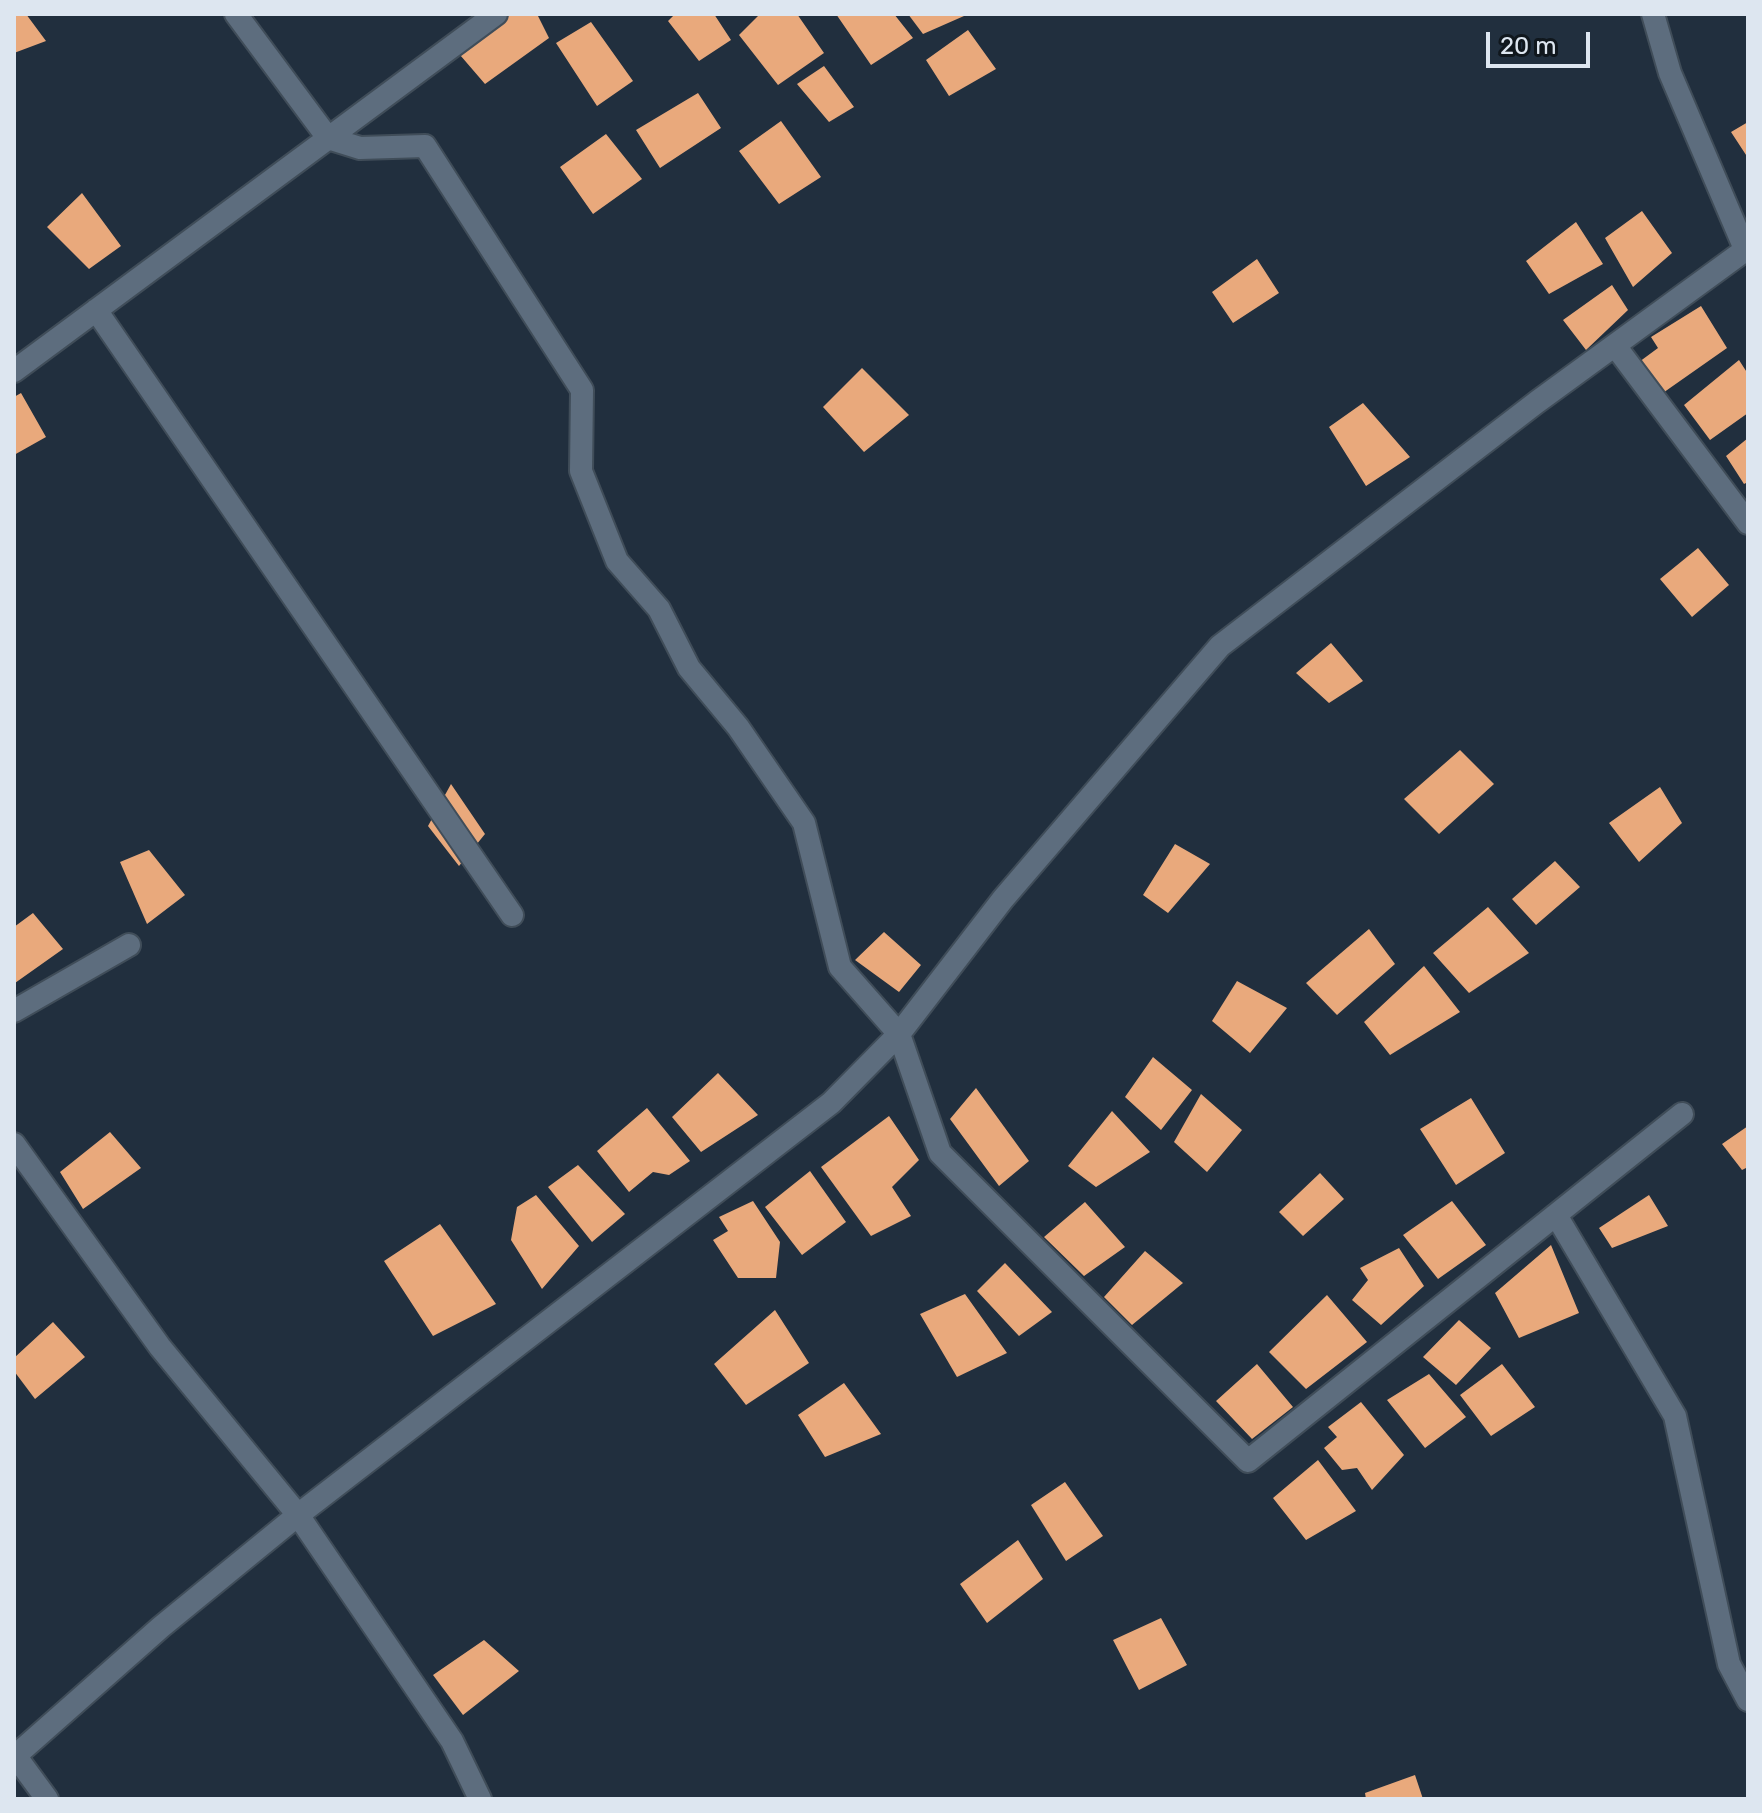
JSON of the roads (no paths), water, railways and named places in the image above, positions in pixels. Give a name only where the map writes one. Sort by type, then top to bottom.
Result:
[{"type":"street","points":[[236,14],[328,138],[360,148],[425,146],[582,390],[581,471],[617,561],[659,609],[689,668],[738,727],[804,823],[840,967],[899,1034],[940,1153],[1248,1461],[1682,1114]]},
{"type":"street","points":[[14,371],[496,14]]},
{"type":"street","points":[[47,1799],[14,1755],[161,1627],[298,1515],[831,1103],[899,1034],[1003,899],[1220,646],[1537,402],[1616,347],[1746,248],[1670,73],[1653,14]]},
{"type":"street","points":[[96,310],[512,915]]},
{"type":"street","points":[[1616,347],[1748,523]]},
{"type":"street","points":[[14,1011],[129,945]]},
{"type":"street","points":[[14,1144],[160,1347],[298,1515],[452,1741],[480,1799]]},
{"type":"street","points":[[1556,1215],[1675,1416],[1729,1664],[1748,1700]]}]
